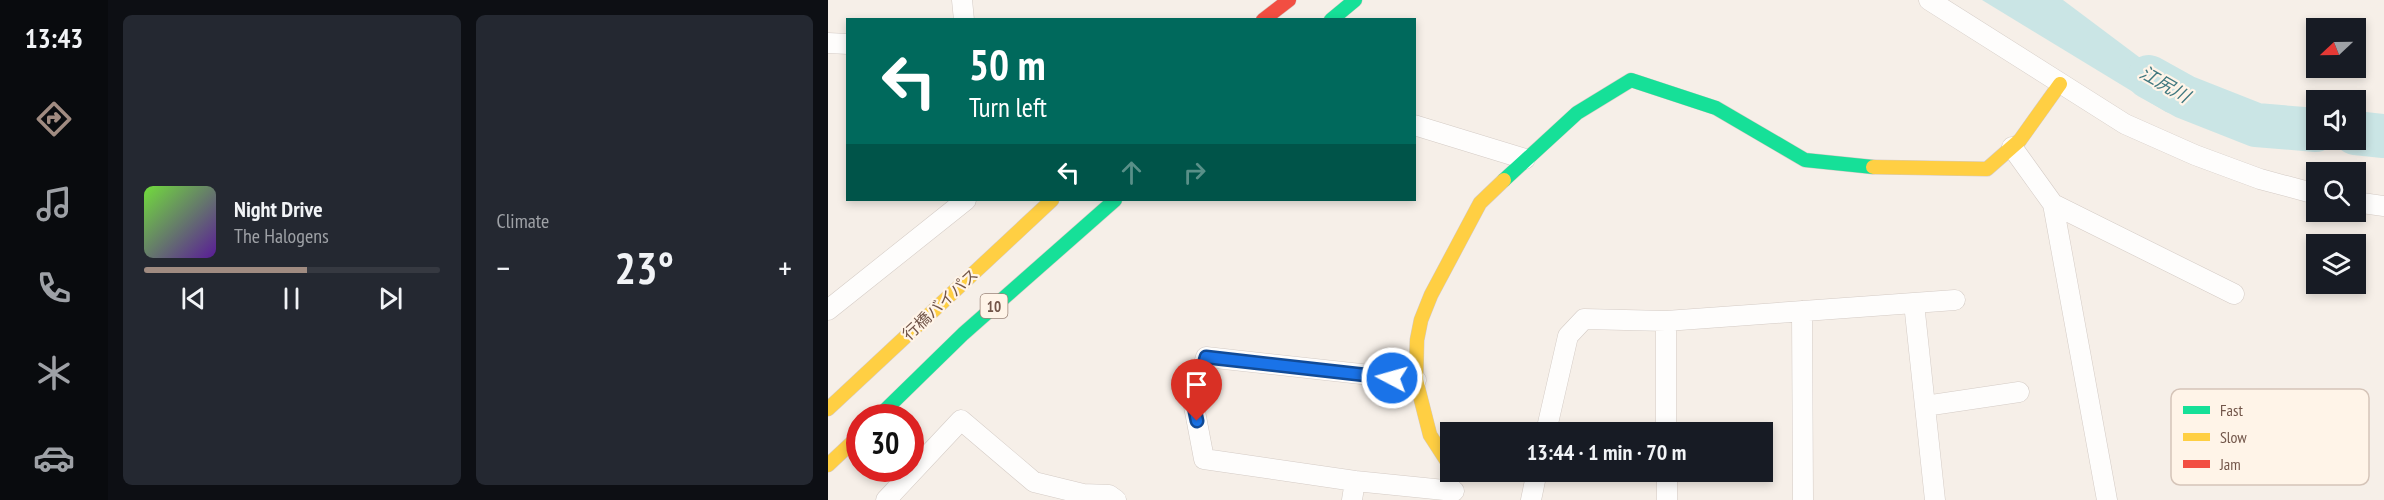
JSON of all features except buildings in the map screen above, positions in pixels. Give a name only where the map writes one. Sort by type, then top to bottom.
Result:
[{"type":"main road","points":[[1266,18],[1288,0]]},
{"type":"main road","points":[[1333,18],[1355,0]]},
{"type":"main road","points":[[1440,450],[1430,435],[1416,380],[1417,340],[1421,320],[1431,295],[1480,203],[1577,113],[1631,80],[1716,108],[1805,160],[1854,167],[1987,169],[2020,140],[2060,84]]},
{"type":"main road","name":"行橋バイパス","points":[[828,410],[1051,201]]},
{"type":"main road","name":"10","points":[[891,404],[963,334],[1114,201]]},
{"type":"main road","points":[[828,465],[846,448]]},
{"type":"street","points":[[962,0],[964,18]]},
{"type":"street","points":[[1929,0],[2125,124],[2195,155],[2260,179],[2306,191]]},
{"type":"street","points":[[828,43],[846,44]]},
{"type":"street","points":[[1416,126],[1525,159]]},
{"type":"street","points":[[2012,147],[2053,204],[2107,500]]},
{"type":"street","points":[[828,310],[965,201]]},
{"type":"street","points":[[2053,204],[2234,294]]},
{"type":"street","points":[[2366,204],[2384,206]]},
{"type":"street","points":[[1548,422],[1568,336],[1584,319],[1666,321],[1955,300]]},
{"type":"street","points":[[1914,303],[1935,500]]},
{"type":"street","points":[[1802,311],[1803,500]]},
{"type":"street","points":[[1666,321],[1666,422]]},
{"type":"street","points":[[1416,380],[1206,357],[1193,402],[1204,459],[1354,490],[1456,495]]},
{"type":"street","points":[[1925,406],[2019,392]]},
{"type":"street","points":[[886,500],[961,420],[1034,482],[1083,494],[1109,495],[1116,500]]},
{"type":"street","points":[[1531,500],[1535,482]]},
{"type":"street","points":[[1666,482],[1666,500]]},
{"type":"water","points":[[1982,0],[2063,0],[2243,135],[2166,112]]},
{"type":"waterway","name":"江尻川","points":[[2149,77],[2185,97],[2256,125],[2306,129]]},
{"type":"waterway","name":"江尻川","points":[[2366,134],[2384,136]]},
{"type":"traffic: fast","points":[[1333,18],[1355,0]]},
{"type":"traffic: fast","points":[[1504,180],[1577,113],[1631,80],[1716,108],[1805,160],[1873,167]]},
{"type":"traffic: fast","points":[[891,404],[963,334],[1114,201]]},
{"type":"traffic: slow","points":[[1873,167],[1987,169],[2020,140],[2060,84]]},
{"type":"traffic: slow","points":[[1440,450],[1430,435],[1416,380],[1417,340],[1421,320],[1431,295],[1480,203],[1504,180]]},
{"type":"traffic: slow","points":[[828,409],[1051,201]]},
{"type":"traffic: slow","points":[[828,465],[846,448]]},
{"type":"traffic: jam","points":[[1266,18],[1289,0]]},
{"type":"route","points":[[1197,421],[1193,402],[1206,357],[1392,378]]}]
